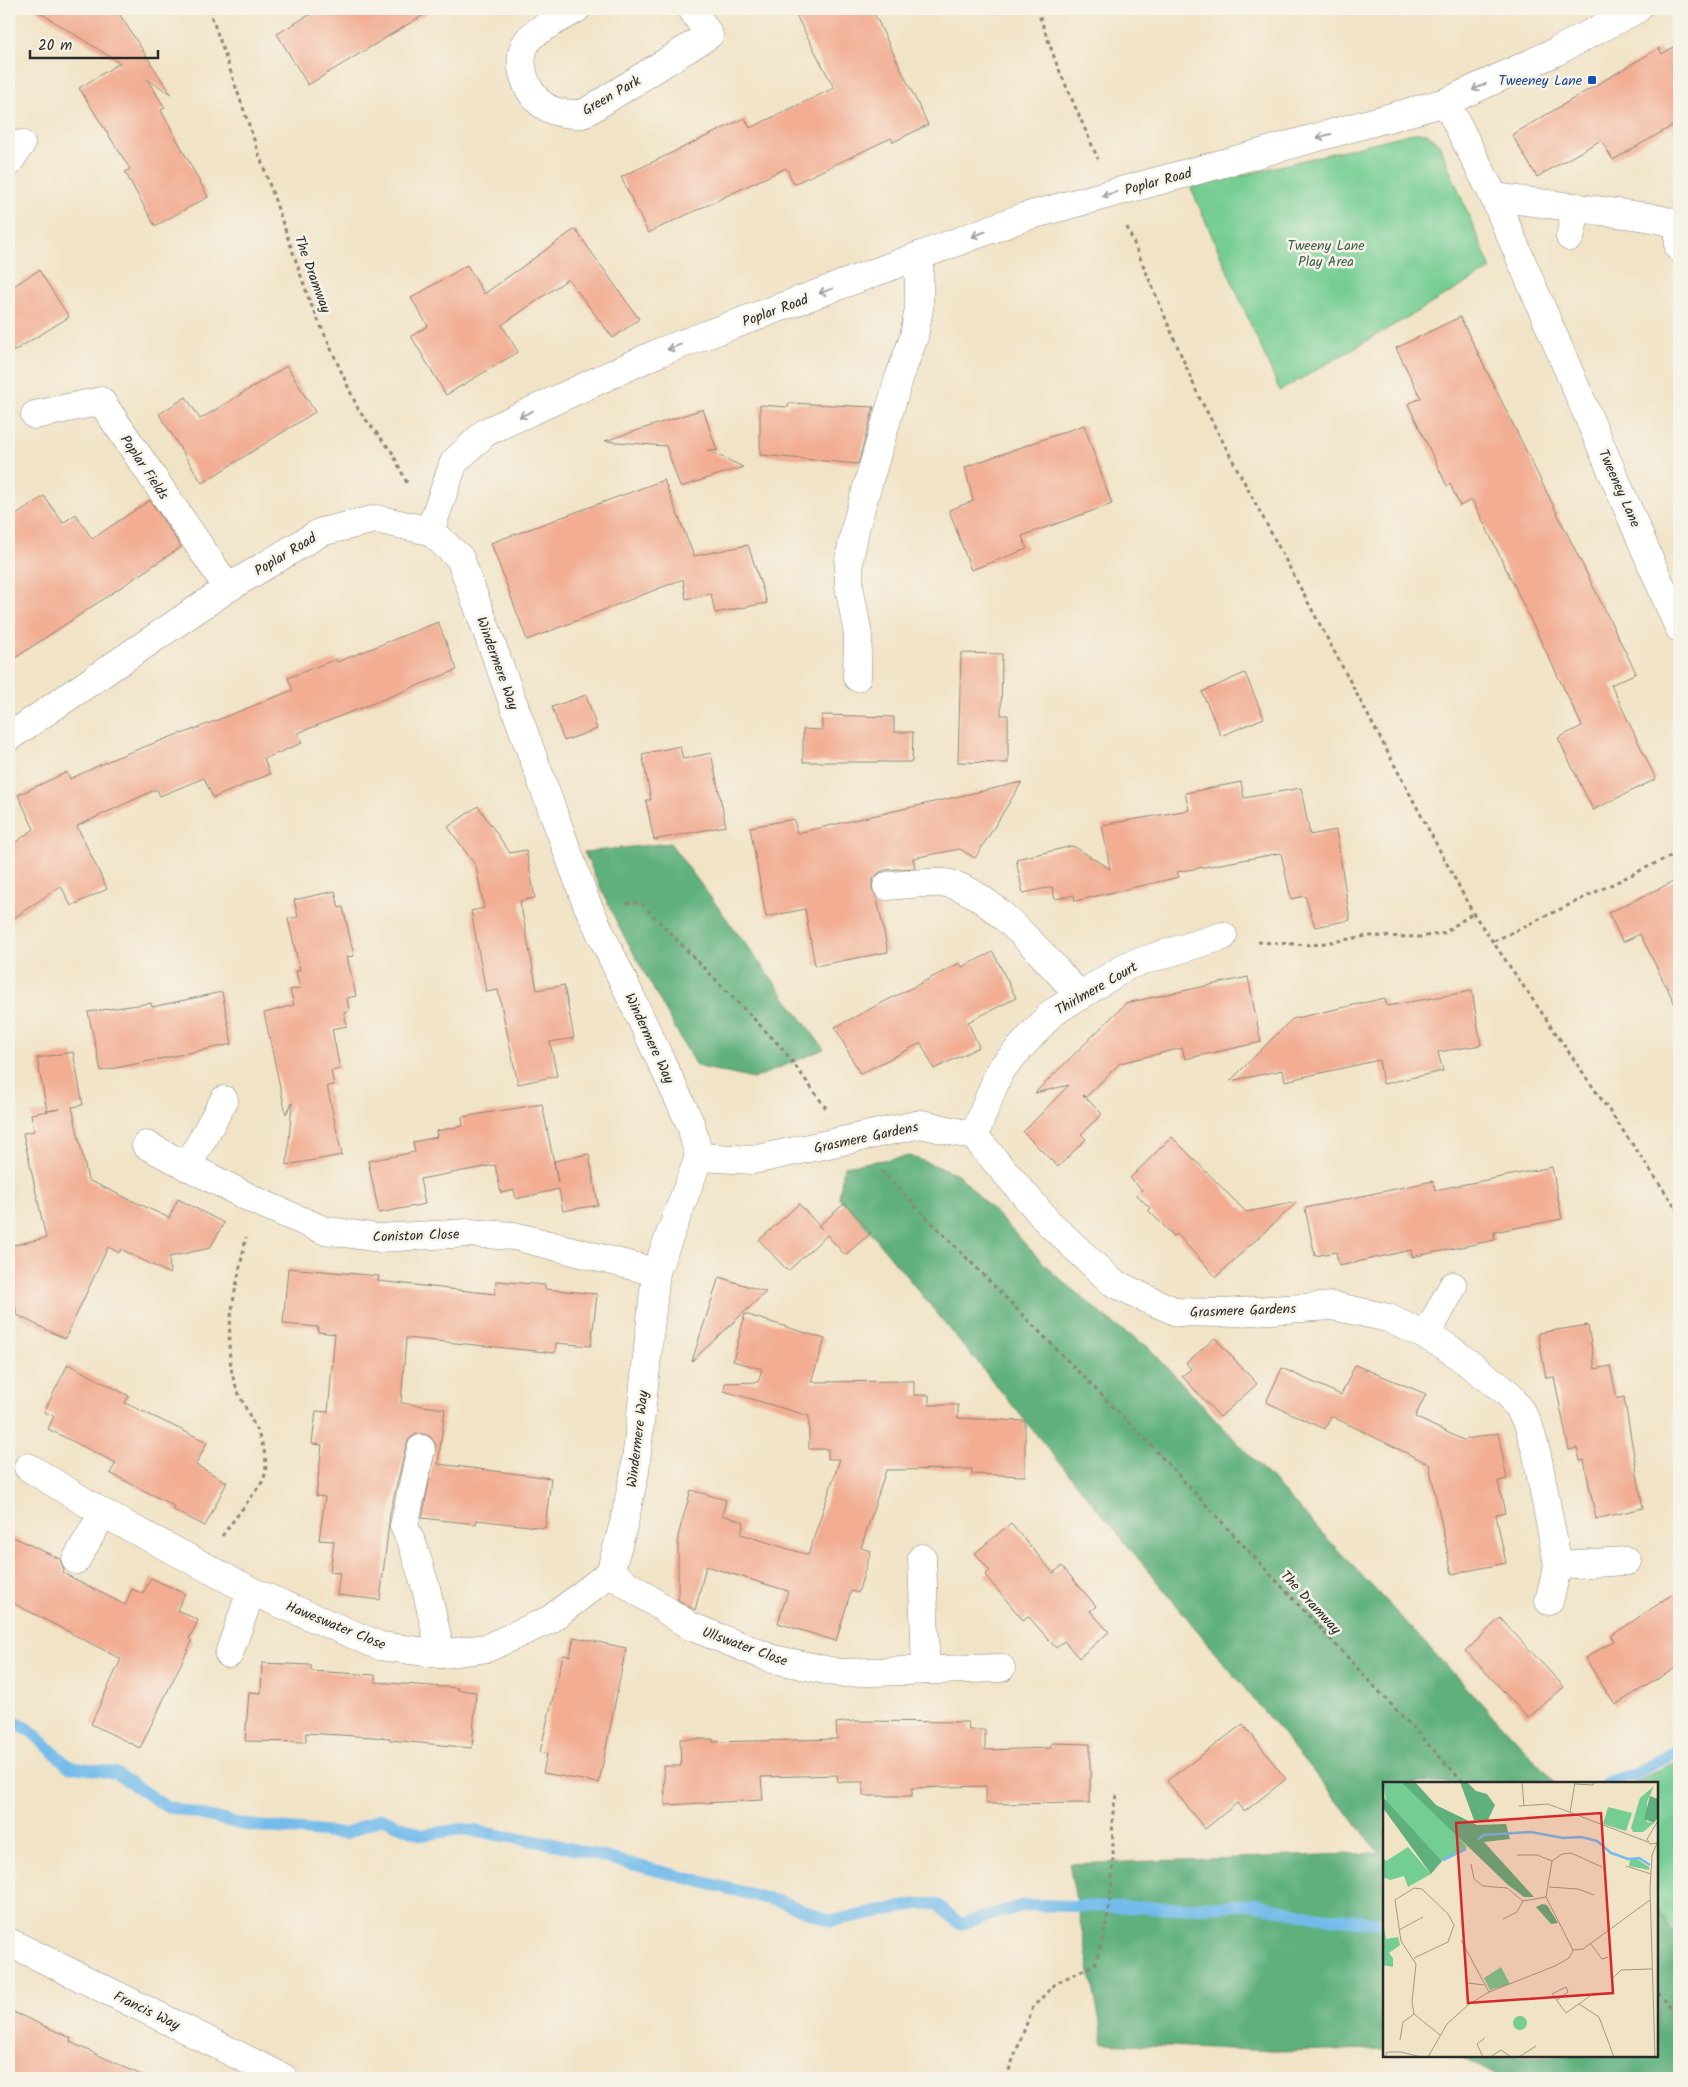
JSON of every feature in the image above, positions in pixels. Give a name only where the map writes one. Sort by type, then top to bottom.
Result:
[{"type":"street","name":"Green Park","points":[[576,9],[528,39],[520,58],[527,84],[542,105],[562,114],[583,114],[709,35],[692,9]]},
{"type":"street","name":"Poplar Road","points":[[9,738],[228,588],[321,532],[376,519],[430,531],[454,462],[486,432],[660,352],[1024,217],[1446,102],[1555,52],[1637,9]]},
{"type":"street","name":"Tweeney Lane","points":[[1446,102],[1494,197],[1679,628]]},
{"type":"street","points":[[1494,197],[1648,217],[1679,224],[1679,248]]},
{"type":"street","points":[[1570,237],[1577,207]]},
{"type":"street","points":[[857,677],[858,634],[849,586],[849,560],[858,516],[899,378],[914,336],[919,308],[919,256]]},
{"type":"street","name":"Poplar Fields","points":[[35,415],[100,401],[228,588]]},
{"type":"street","name":"Windermere Way","points":[[430,531],[460,558],[586,902],[692,1125],[698,1158],[656,1272],[635,1471],[624,1523],[610,1573]]},
{"type":"street","points":[[887,886],[946,883],[968,892],[1012,922],[1080,996]]},
{"type":"street","name":"Thirlmere Court","points":[[974,1136],[1000,1070],[1052,1014],[1129,965],[1223,936]]},
{"type":"street","points":[[187,1167],[224,1100]]},
{"type":"street","name":"Grasmere Gardens","points":[[698,1158],[753,1160],[921,1124],[974,1136],[1048,1222],[1112,1282],[1147,1299],[1177,1312],[1222,1313],[1333,1306],[1388,1318],[1426,1336],[1447,1347],[1509,1394],[1528,1423],[1537,1455],[1558,1565],[1549,1601]]},
{"type":"street","name":"Coniston Close","points":[[146,1145],[254,1200],[323,1230],[379,1238],[469,1233],[514,1236],[656,1272]]},
{"type":"street","points":[[1426,1336],[1453,1286]]},
{"type":"street","points":[[421,1449],[404,1526],[413,1546],[426,1588],[441,1654]]},
{"type":"street","name":"Haweswater Close","points":[[28,1467],[103,1513],[251,1590],[380,1646],[441,1654],[487,1648],[551,1619],[610,1573]]},
{"type":"street","points":[[76,1560],[103,1513]]},
{"type":"street","points":[[922,1558],[926,1670]]},
{"type":"street","points":[[1558,1565],[1627,1561]]},
{"type":"street","name":"Ullswater Close","points":[[610,1573],[690,1626],[773,1659],[840,1673],[1001,1668]]},
{"type":"street","points":[[229,1654],[251,1590]]},
{"type":"street","name":"Francis Way","points":[[9,1942],[284,2078]]},
{"type":"path","name":"The Dramway","points":[[209,9],[310,302],[359,411],[392,452],[430,531]]},
{"type":"path","points":[[1198,395],[1473,913],[1679,1212]]},
{"type":"path","points":[[1494,941],[1679,852]]},
{"type":"path","points":[[1223,936],[1269,944],[1313,946],[1367,936],[1420,937],[1444,933],[1473,913]]},
{"type":"path","points":[[202,1565],[266,1473],[266,1459],[259,1436],[245,1410],[233,1376],[229,1327],[254,1200]]},
{"type":"path","name":"The Dramway","points":[[1142,1436],[1463,1782]]},
{"type":"path","points":[[1006,2078],[1033,2007],[1056,1983],[1095,1964],[1102,1946],[1113,1864],[1111,1813],[1117,1792]]},
{"type":"path","points":[[1658,1993],[1679,2016]]},
{"type":"green space","name":"Tweeny Lane Play Area","points":[[1413,133],[1427,133],[1439,144],[1491,269],[1280,391],[1191,188]]},
{"type":"green space","points":[[670,843],[824,1049],[753,1079],[696,1066],[618,925],[584,852]]},
{"type":"green space","points":[[910,1156],[958,1174],[1053,1273],[1117,1327],[1147,1346],[1555,1782],[1383,1782],[1383,2049],[1273,2051],[1104,2043],[1069,1864],[1380,1853],[871,1233],[839,1198],[844,1166]]},
{"type":"green space","points":[[1679,1760],[1679,1940],[1658,1912],[1658,1782],[1635,1782]]},
{"type":"green space","points":[[1658,1912],[1679,1940],[1679,2078],[1501,2078],[1461,2057],[1658,2057]]},
{"type":"building","points":[[34,9],[116,9],[171,94],[147,79],[165,108],[161,110],[208,197],[155,226],[125,172],[130,169],[79,88],[120,63]]},
{"type":"building","points":[[319,9],[433,9],[308,85],[277,34]]},
{"type":"building","points":[[793,9],[872,9],[928,125],[893,142],[891,138],[794,184],[786,168],[648,233],[621,177],[745,118],[750,128],[834,88]]},
{"type":"building","points":[[1679,44],[1679,122],[1613,160],[1601,140],[1537,177],[1512,135],[1659,48],[1662,54]]},
{"type":"building","points":[[575,229],[639,319],[613,338],[568,279],[502,325],[518,352],[446,395],[411,336],[428,326],[411,298],[467,265],[484,294]]},
{"type":"building","points":[[39,270],[69,317],[9,354],[9,289]]},
{"type":"building","points":[[1460,317],[1636,673],[1611,685],[1656,779],[1593,810],[1558,738],[1582,726],[1472,500],[1460,506],[1450,484],[1447,486],[1408,404],[1421,398],[1396,348]]},
{"type":"building","points":[[287,366],[315,412],[202,483],[159,414],[186,397],[200,419]]},
{"type":"building","points":[[789,403],[874,407],[858,464],[760,455],[760,405],[788,407]]},
{"type":"building","points":[[703,409],[717,451],[707,450],[743,467],[680,487],[666,446],[605,441]]},
{"type":"building","points":[[1084,425],[1112,504],[1022,536],[1027,549],[971,570],[949,510],[973,501],[965,467]]},
{"type":"building","points":[[664,480],[694,556],[748,545],[767,603],[715,613],[711,594],[686,599],[683,579],[527,640],[491,543]]},
{"type":"building","points":[[44,496],[63,523],[76,514],[92,539],[150,500],[181,547],[9,662],[9,520]]},
{"type":"building","points":[[438,622],[457,670],[298,733],[302,743],[264,759],[270,774],[213,798],[204,778],[160,796],[157,789],[77,826],[107,889],[71,906],[61,886],[9,921],[9,847],[34,829],[18,795],[67,772],[70,779],[115,758],[293,690],[288,678],[336,659],[337,662]]},
{"type":"building","points":[[961,653],[1002,654],[1001,715],[1008,715],[1008,763],[958,762]]},
{"type":"building","points":[[1245,673],[1264,718],[1221,736],[1202,692]]},
{"type":"building","points":[[586,695],[597,729],[564,741],[552,707]]},
{"type":"building","points":[[822,715],[894,717],[894,732],[913,732],[912,762],[803,762],[803,729],[822,730]]},
{"type":"building","points":[[680,746],[683,759],[711,753],[726,826],[654,840],[646,800],[651,800],[642,754]]},
{"type":"building","points":[[1022,782],[975,858],[960,849],[913,858],[915,868],[885,870],[873,879],[872,888],[877,898],[888,952],[815,966],[805,909],[766,917],[750,827],[794,819],[797,833]]},
{"type":"building","points":[[1241,782],[1244,798],[1301,788],[1310,835],[1336,830],[1350,920],[1315,927],[1305,896],[1291,899],[1281,853],[1177,872],[1179,877],[1075,901],[1074,895],[1055,899],[1052,887],[1023,893],[1016,859],[1073,846],[1110,869],[1102,825],[1189,810],[1185,793]]},
{"type":"building","points":[[478,806],[510,853],[526,850],[535,898],[520,901],[537,990],[564,985],[574,1038],[550,1042],[557,1076],[518,1084],[498,990],[486,992],[471,911],[484,908],[476,866],[448,827]]},
{"type":"building","points":[[1679,879],[1679,1012],[1640,934],[1623,942],[1608,913]]},
{"type":"building","points":[[335,891],[339,908],[343,907],[354,956],[347,957],[356,996],[347,998],[349,1011],[344,1013],[347,1026],[332,1029],[340,1069],[331,1071],[334,1085],[327,1086],[342,1155],[287,1165],[292,1103],[286,1114],[264,1013],[294,1005],[290,990],[300,988],[296,971],[300,970],[288,919],[298,917],[294,900]]},
{"type":"building","points":[[993,952],[1016,998],[968,1022],[979,1047],[934,1069],[921,1043],[860,1074],[835,1027],[960,963],[962,967]]},
{"type":"building","points":[[1248,977],[1261,1042],[1185,1059],[1182,1048],[1120,1063],[1086,1098],[1102,1114],[1081,1134],[1086,1139],[1058,1167],[1023,1132],[1069,1085],[1035,1093],[1126,1003]]},
{"type":"building","points":[[1472,991],[1481,1045],[1438,1052],[1443,1071],[1383,1084],[1379,1060],[1285,1081],[1283,1070],[1230,1081],[1292,1019],[1385,998],[1387,1006]]},
{"type":"building","points":[[222,992],[232,1044],[101,1071],[88,1012],[151,1003],[152,1007]]},
{"type":"building","points":[[73,1052],[83,1105],[72,1107],[88,1180],[169,1218],[178,1199],[224,1223],[210,1248],[169,1257],[170,1274],[121,1249],[119,1253],[108,1247],[65,1339],[17,1315],[14,1300],[9,1301],[9,1246],[46,1238],[23,1133],[34,1131],[31,1114],[60,1109],[47,1111],[37,1058]]},
{"type":"building","points":[[542,1104],[558,1183],[554,1161],[589,1154],[598,1205],[563,1211],[559,1189],[516,1199],[514,1190],[501,1193],[495,1165],[420,1179],[425,1204],[379,1213],[368,1161],[415,1152],[413,1142],[437,1137],[436,1131],[463,1126],[462,1117]]},
{"type":"building","points":[[1172,1137],[1246,1212],[1297,1202],[1216,1277],[1177,1234],[1174,1236],[1148,1210],[1150,1208],[1137,1195],[1142,1190],[1130,1178]]},
{"type":"building","points":[[1552,1167],[1562,1219],[1494,1232],[1495,1240],[1412,1257],[1411,1250],[1339,1266],[1336,1252],[1315,1256],[1305,1208],[1433,1181],[1435,1190]]},
{"type":"building","points":[[845,1203],[871,1233],[845,1255],[827,1235],[788,1271],[759,1240],[799,1204],[819,1226]]},
{"type":"building","points":[[288,1268],[379,1276],[378,1281],[495,1294],[496,1281],[545,1285],[545,1289],[597,1294],[591,1346],[556,1343],[555,1353],[406,1338],[401,1403],[445,1409],[438,1464],[551,1478],[545,1528],[477,1520],[476,1524],[422,1518],[436,1445],[431,1437],[424,1434],[416,1434],[409,1439],[406,1446],[390,1514],[380,1600],[337,1595],[340,1573],[330,1572],[334,1541],[319,1540],[325,1497],[316,1496],[322,1445],[312,1444],[316,1411],[328,1412],[335,1334],[318,1332],[318,1327],[283,1324]]},
{"type":"building","points":[[719,1277],[766,1292],[692,1361]]},
{"type":"building","points":[[745,1314],[825,1339],[811,1382],[914,1381],[914,1395],[929,1395],[929,1405],[958,1405],[958,1418],[1025,1421],[1025,1476],[972,1474],[972,1469],[886,1470],[861,1548],[871,1551],[858,1593],[851,1591],[836,1641],[778,1623],[788,1591],[706,1566],[695,1610],[678,1600],[678,1536],[691,1490],[726,1500],[722,1515],[744,1522],[741,1534],[808,1555],[840,1459],[828,1459],[828,1449],[809,1449],[809,1416],[724,1391],[725,1383],[758,1382],[762,1369],[733,1361]]},
{"type":"building","points":[[1588,1325],[1595,1369],[1610,1366],[1617,1399],[1624,1397],[1643,1508],[1596,1519],[1584,1460],[1580,1461],[1577,1448],[1569,1450],[1554,1377],[1546,1378],[1538,1333]]},
{"type":"building","points":[[1215,1338],[1257,1384],[1220,1417],[1182,1376],[1191,1369],[1186,1363]]},
{"type":"building","points":[[68,1364],[129,1396],[125,1403],[207,1442],[196,1465],[227,1482],[205,1526],[172,1509],[174,1506],[110,1473],[116,1463],[48,1429],[54,1416],[44,1412]]},
{"type":"building","points":[[1355,1365],[1426,1394],[1415,1417],[1463,1440],[1498,1433],[1507,1479],[1498,1481],[1505,1513],[1496,1515],[1506,1563],[1452,1574],[1429,1464],[1331,1416],[1325,1429],[1266,1402],[1282,1368],[1341,1395]]},
{"type":"building","points":[[1011,1523],[1053,1573],[1062,1566],[1096,1606],[1090,1611],[1109,1632],[1079,1658],[1064,1641],[1056,1648],[1028,1616],[1023,1620],[985,1575],[990,1571],[975,1553]]},
{"type":"building","points":[[9,1535],[60,1559],[64,1570],[63,1573],[125,1605],[132,1589],[143,1594],[151,1578],[185,1594],[177,1610],[198,1620],[189,1639],[192,1641],[140,1748],[91,1724],[121,1659],[9,1601]]},
{"type":"building","points":[[1679,1590],[1679,1666],[1615,1705],[1585,1658],[1614,1641],[1611,1636]]},
{"type":"building","points":[[1500,1618],[1564,1687],[1528,1718],[1466,1651]]},
{"type":"building","points":[[574,1637],[626,1648],[599,1783],[543,1773],[547,1754],[540,1752],[563,1655],[570,1656]]},
{"type":"building","points":[[262,1663],[311,1665],[311,1671],[375,1675],[375,1682],[458,1688],[458,1690],[476,1692],[472,1748],[390,1740],[390,1738],[306,1733],[306,1742],[245,1741],[249,1692],[261,1693]]},
{"type":"building","points":[[853,1721],[968,1722],[969,1730],[985,1730],[985,1750],[1051,1748],[1051,1743],[1090,1744],[1090,1803],[986,1804],[986,1786],[912,1788],[912,1796],[863,1796],[863,1782],[838,1782],[837,1775],[761,1777],[763,1800],[665,1805],[664,1766],[681,1766],[680,1739],[713,1739],[713,1742],[837,1739],[836,1723]]},
{"type":"building","points":[[1243,1724],[1286,1779],[1244,1812],[1237,1803],[1205,1829],[1167,1781]]},
{"type":"building","points":[[9,2010],[71,2038],[70,2042],[148,2078],[9,2078]]},
{"type":"waterway","points":[[9,1718],[31,1731],[68,1766],[116,1773],[165,1806],[245,1825],[345,1834],[381,1818],[422,1835],[462,1829],[553,1844],[785,1903],[831,1921],[918,1904],[937,1904],[960,1924],[1025,1905],[1181,1908],[1254,1904],[1312,1916],[1383,1924]]},
{"type":"waterway","points":[[1609,1782],[1633,1775],[1679,1749]]},
{"type":"place","name":"Tweeney Lane","points":[[1592,80]]}]
